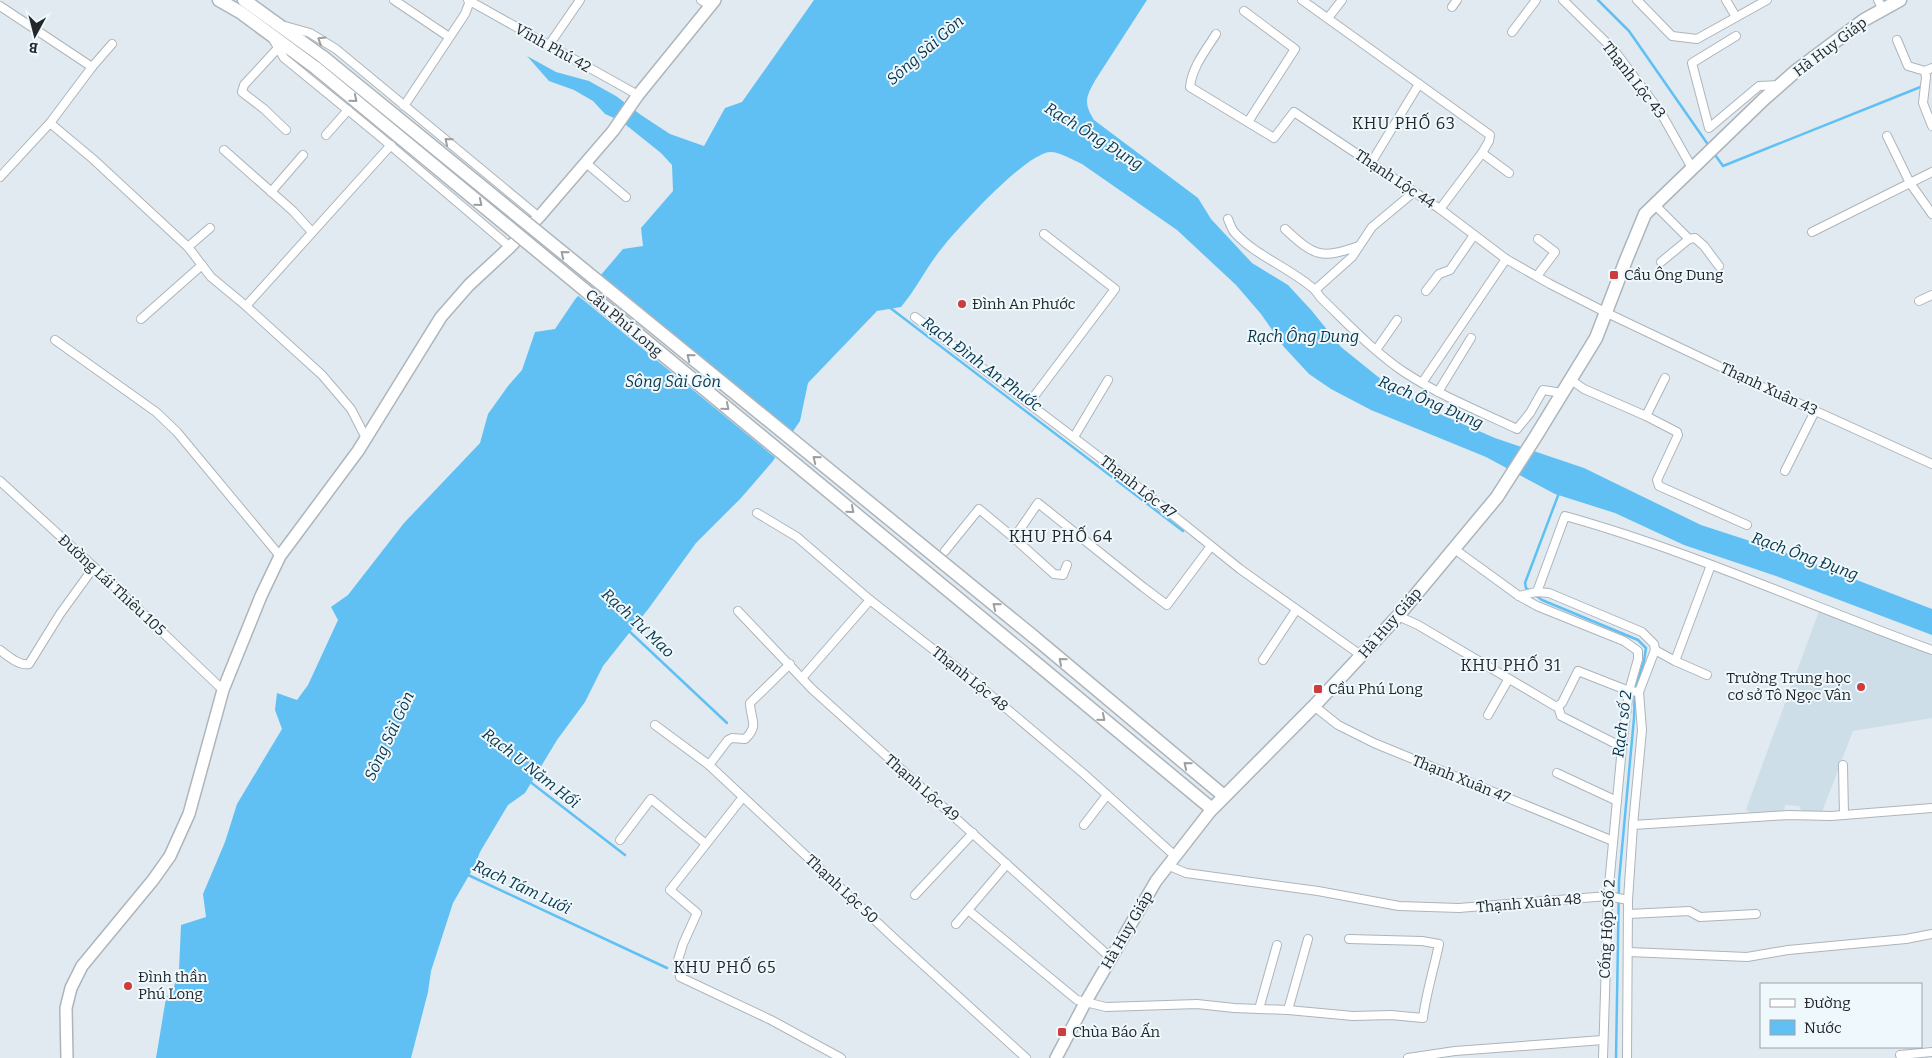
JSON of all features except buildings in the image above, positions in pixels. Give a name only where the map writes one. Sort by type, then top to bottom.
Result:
[{"type":"main road","name":"Cầu Phú Long","points":[[219,0],[270,33],[316,68],[1212,809]]},
{"type":"main road","name":"Cầu Phú Long","points":[[244,0],[323,57],[1034,637],[1224,796]]},
{"type":"main road","name":"Hà Huy Giáp","points":[[1212,809],[1362,656],[1398,616],[1497,497],[1596,338],[1645,214],[1764,99],[1798,70],[1864,20],[1880,5],[1900,0]]},
{"type":"street","points":[[394,0],[451,35]]},
{"type":"street","points":[[549,45],[580,0]]},
{"type":"street","points":[[1302,0],[1490,135],[1489,141],[1482,153],[1440,209]]},
{"type":"street","points":[[1328,18],[1342,0]]},
{"type":"street","points":[[1452,7],[1457,0]]},
{"type":"street","points":[[1512,32],[1536,0]]},
{"type":"street","name":"Thạnh Lộc 43","points":[[1564,0],[1614,50],[1661,113],[1692,168]]},
{"type":"street","points":[[1637,0],[1672,36],[1697,39],[1767,0]]},
{"type":"street","points":[[1726,0],[1736,17]]},
{"type":"street","points":[[404,106],[465,14],[469,1]]},
{"type":"street","name":"Vĩnh Phú 42","points":[[469,1],[638,95]]},
{"type":"street","points":[[67,1058],[66,1008],[71,988],[82,966],[170,856],[189,814],[223,690],[280,556],[366,438],[441,317],[469,285],[539,217],[586,163],[613,131],[709,2]]},
{"type":"street","points":[[0,6],[92,67]]},
{"type":"street","points":[[1244,11],[1295,49],[1248,122]]},
{"type":"street","points":[[280,25],[310,33],[336,49],[539,217]]},
{"type":"street","points":[[270,33],[284,58],[510,247]]},
{"type":"street","name":"Thạnh Lộc 44","points":[[1216,34],[1195,68],[1191,77],[1190,87],[1274,138],[1294,112],[1440,209],[1506,259],[1606,313]]},
{"type":"street","points":[[1736,36],[1692,63],[1709,128],[1759,86],[1782,85]]},
{"type":"street","points":[[1897,40],[1907,64],[1928,70],[1924,103],[1932,126]]},
{"type":"street","points":[[0,177],[50,123],[92,67],[112,44]]},
{"type":"street","points":[[278,48],[244,85],[242,92],[264,109],[286,130]]},
{"type":"street","points":[[1371,163],[1419,84]]},
{"type":"street","points":[[326,135],[348,110]]},
{"type":"street","points":[[50,123],[93,159],[188,247],[211,277],[322,375],[351,410],[366,438]]},
{"type":"street","points":[[1887,136],[1910,183],[1932,214]]},
{"type":"street","points":[[246,306],[390,145]]},
{"type":"street","points":[[224,150],[293,211],[312,232]]},
{"type":"street","points":[[1482,153],[1509,173]]},
{"type":"street","points":[[271,192],[303,155]]},
{"type":"street","points":[[586,163],[626,197]]},
{"type":"street","points":[[1812,232],[1932,172]]},
{"type":"street","points":[[1315,290],[1352,258],[1372,227],[1414,192]]},
{"type":"street","points":[[1655,205],[1688,240]]},
{"type":"street","points":[[1228,219],[1234,232],[1274,263],[1305,280],[1376,350],[1402,370],[1438,392],[1517,429],[1543,390],[1556,392],[1560,397]]},
{"type":"street","points":[[188,247],[210,228]]},
{"type":"street","points":[[1285,229],[1318,254],[1336,254],[1359,246]]},
{"type":"street","points":[[1029,403],[1115,289],[1044,234]]},
{"type":"street","points":[[1426,291],[1440,273],[1450,270],[1474,235]]},
{"type":"street","points":[[1661,262],[1688,240],[1695,238],[1699,240],[1719,266]]},
{"type":"street","points":[[1537,276],[1555,252],[1538,240]]},
{"type":"street","points":[[1422,383],[1506,259]]},
{"type":"street","points":[[141,319],[202,266]]},
{"type":"street","points":[[1920,301],[1932,295]]},
{"type":"street","name":"Thạnh Xuân 43","points":[[1606,313],[1932,464]]},
{"type":"street","name":"Thạnh Lộc 47","points":[[915,317],[1074,437],[1240,569],[1362,656]]},
{"type":"street","points":[[1376,350],[1397,320]]},
{"type":"street","points":[[1438,392],[1471,338]]},
{"type":"street","points":[[55,340],[156,412],[170,425],[280,556]]},
{"type":"street","points":[[1646,416],[1665,378]]},
{"type":"street","points":[[1074,437],[1108,380]]},
{"type":"street","points":[[1571,380],[1584,389],[1646,416],[1677,432],[1678,435],[1657,480],[1657,484],[1661,488],[1747,525]]},
{"type":"street","points":[[1785,471],[1815,411]]},
{"type":"street","name":"Đường Lái Thiêu 105","points":[[0,481],[94,567],[223,690]]},
{"type":"street","points":[[1014,538],[1038,503],[1167,605],[1211,546]]},
{"type":"street","points":[[944,552],[979,509],[1054,574],[1063,575],[1067,565]]},
{"type":"street","name":"Thạnh Lộc 48","points":[[757,512],[798,537],[870,600],[975,682],[1174,855]]},
{"type":"street","points":[[1536,592],[1565,516],[1617,531],[1711,565],[1932,650]]},
{"type":"street","points":[[1453,548],[1522,595],[1536,592],[1550,593],[1642,632],[1654,644],[1655,650],[1638,692],[1642,730],[1628,900],[1627,1058]]},
{"type":"street","points":[[1675,661],[1711,565]]},
{"type":"street","points":[[0,650],[18,662],[29,664],[60,614],[94,567]]},
{"type":"street","name":"Cống Hộp Số 2","points":[[1522,595],[1536,606],[1624,641],[1634,647],[1639,654],[1629,691],[1608,896],[1603,1058]]},
{"type":"street","points":[[802,678],[870,600]]},
{"type":"street","points":[[1263,660],[1296,610]]},
{"type":"street","name":"Thạnh Lộc 49","points":[[738,611],[802,678],[1111,958]]},
{"type":"street","points":[[1398,616],[1418,624],[1508,680],[1547,702],[1558,706]]},
{"type":"street","points":[[1655,650],[1707,675]]},
{"type":"street","points":[[709,765],[728,740],[732,738],[746,739],[749,736],[755,719],[750,709],[750,703],[790,664]]},
{"type":"street","points":[[1622,747],[1561,716],[1558,706],[1578,671],[1629,691],[1638,692]]},
{"type":"street","points":[[1488,715],[1508,680]]},
{"type":"street","name":"Thạnh Xuân 47","points":[[1314,706],[1338,724],[1374,743],[1613,841]]},
{"type":"street","name":"Thạnh Lộc 50","points":[[655,725],[709,765],[896,940],[1026,1058]]},
{"type":"street","points":[[1843,765],[1844,815]]},
{"type":"street","points":[[1557,773],[1617,801]]},
{"type":"street","points":[[1084,825],[1107,795]]},
{"type":"street","points":[[743,797],[670,890],[697,913],[678,960],[680,977],[771,1020],[841,1058]]},
{"type":"street","points":[[620,840],[651,799],[706,844]]},
{"type":"street","points":[[1633,825],[1788,815],[1844,815],[1932,808]]},
{"type":"street","name":"Hà Huy Giáp","points":[[1056,1058],[1085,1003],[1156,881],[1174,855],[1212,809]]},
{"type":"street","points":[[915,895],[973,832]]},
{"type":"street","points":[[956,924],[1007,864]]},
{"type":"street","name":"Thạnh Xuân 48","points":[[1167,865],[1186,874],[1318,891],[1399,906],[1459,908],[1608,896],[1628,900]]},
{"type":"street","points":[[968,910],[1077,1000],[1085,1003],[1106,1007],[1196,1004],[1353,1016],[1391,1015],[1423,1018],[1425,998],[1433,975],[1440,944],[1422,941],[1349,939]]},
{"type":"street","points":[[1628,914],[1689,911],[1700,917],[1756,914]]},
{"type":"street","points":[[1629,952],[1747,957],[1788,950],[1932,934]]},
{"type":"street","points":[[1288,1010],[1308,939]]},
{"type":"street","points":[[1259,1009],[1277,945]]},
{"type":"street","points":[[1408,1058],[1603,1040]]},
{"type":"street","points":[[1900,1055],[1932,1052]]},
{"type":"shaded area","name":"Trường Trung học cơ sở Tô Ngọc Vân","points":[[1819,611],[1928,652],[1932,656],[1932,718],[1853,731],[1822,812],[1802,812],[1799,806],[1785,805],[1784,813],[1750,813],[1746,809]]},
{"type":"water","name":"Sông Sài Gòn","points":[[814,0],[1147,0],[1090,90],[1087,104],[1094,120],[1198,198],[1211,219],[1252,263],[1288,285],[1341,347],[1382,380],[1433,411],[1495,438],[1584,468],[1701,525],[1784,552],[1932,609],[1932,635],[1776,576],[1684,545],[1615,513],[1555,494],[1486,457],[1371,410],[1331,389],[1309,374],[1284,347],[1261,314],[1236,285],[1177,230],[1082,164],[1050,152],[1039,156],[1025,165],[993,193],[942,248],[901,307],[877,311],[808,383],[800,421],[773,461],[741,498],[696,543],[649,608],[603,666],[585,702],[557,740],[525,793],[508,805],[453,903],[431,971],[428,992],[411,1058],[156,1058],[166,998],[173,990],[179,970],[181,925],[206,917],[203,894],[225,842],[237,804],[282,729],[275,710],[277,693],[297,700],[308,685],[338,620],[331,607],[348,595],[404,523],[480,443],[488,414],[522,370],[535,332],[555,329],[576,298],[600,276],[623,249],[643,246],[641,228],[673,191],[672,165],[661,153],[621,121],[605,114],[593,101],[574,90],[549,81],[527,56],[556,72],[589,81],[616,96],[670,134],[704,146],[725,108],[742,102]]},
{"type":"pier","points":[[598,274],[794,434],[777,459],[576,294]]},
{"type":"waterway","points":[[1598,0],[1629,31],[1709,146]]},
{"type":"waterway","points":[[1713,152],[1723,166],[1923,86]]},
{"type":"waterway","name":"Rạch Đình An Phước","points":[[889,307],[1183,531]]},
{"type":"waterway","name":"Rạch số 2","points":[[1559,493],[1525,583],[1526,588],[1542,600],[1638,640],[1646,648],[1644,661],[1635,688],[1619,881],[1616,1058]]},
{"type":"waterway","name":"Rạch Tư Mao","points":[[629,631],[727,723]]},
{"type":"waterway","name":"Rạch U Năm Hối","points":[[529,781],[625,855]]},
{"type":"waterway","name":"Rạch Tám Lưới","points":[[466,874],[667,968]]},
{"type":"place","name":"Cầu Ông Dung","points":[[1614,275]]},
{"type":"place","name":"Đình An Phước","points":[[962,304]]},
{"type":"place","name":"Trường Trung học cơ sở Tô Ngọc Vân","points":[[1861,687]]},
{"type":"place","name":"Cầu Phú Long","points":[[1318,689]]},
{"type":"place","name":"Đình thần Phú Long","points":[[128,986]]},
{"type":"place","name":"Chùa Báo Ấn","points":[[1062,1032]]},
{"type":"district","name":"KHU PHỐ 63","points":[[1404,123]]},
{"type":"district","name":"KHU PHỐ 64","points":[[1061,536]]},
{"type":"district","name":"KHU PHỐ 31","points":[[1511,665]]},
{"type":"district","name":"KHU PHỐ 65","points":[[725,967]]},
{"type":"water label","name":"Rạch Ông Đụng","points":[[1094,136]]},
{"type":"water label","name":"Rạch Ông Dung","points":[[1303,336]]},
{"type":"water label","name":"Rạch Ông Đụng","points":[[1431,402]]},
{"type":"water label","name":"Rạch Ông Đụng","points":[[1805,556]]}]
